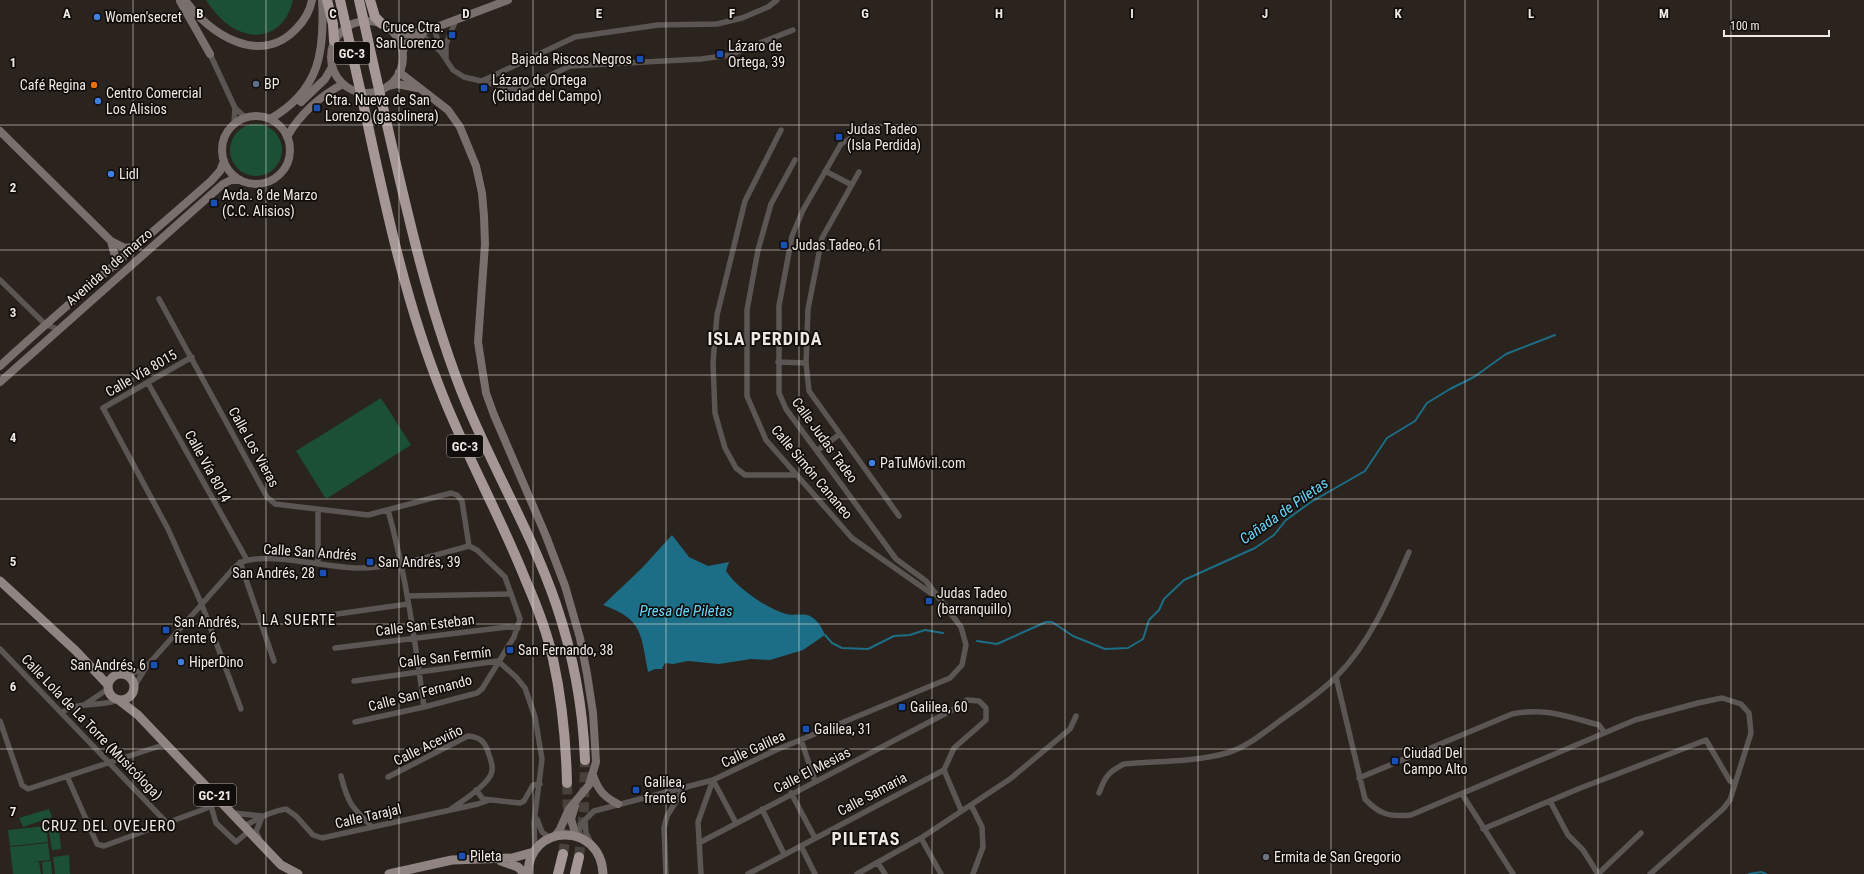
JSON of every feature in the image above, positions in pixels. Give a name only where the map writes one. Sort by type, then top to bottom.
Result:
[{"type":"highway","points":[[327,0],[333,24],[334,42]]},
{"type":"highway","name":"GC-3","points":[[340,0],[403,278],[423,343],[446,403],[518,561],[538,611],[553,657],[562,705],[567,783]]},
{"type":"highway","name":"GC-3","points":[[359,0],[423,277],[440,333],[460,387],[535,551],[556,603],[570,652],[578,696],[585,760]]},
{"type":"highway","points":[[370,0],[375,17],[386,27]]},
{"type":"highway","points":[[558,874],[563,854]]},
{"type":"highway","points":[[575,874],[579,856]]},
{"type":"main road","name":"GC-21","points":[[0,582],[4,589],[66,641],[108,687],[111,696],[135,712],[281,865],[298,874]]},
{"type":"main road","name":"GC-21","points":[[92,668],[105,673],[120,674]]},
{"type":"main road","points":[[108,687],[109,681],[120,674],[130,677],[135,712]]},
{"type":"main road","points":[[119,700],[127,700],[133,691]]},
{"type":"main road","points":[[528,874],[530,861],[534,851],[541,843],[563,834],[577,836],[592,845],[598,853],[604,874]]},
{"type":"main road","points":[[389,874],[452,860],[512,858],[534,851]]},
{"type":"main road","points":[[492,859],[513,865],[525,874]]},
{"type":"street","points":[[180,0],[210,54],[235,108],[245,117]]},
{"type":"street","points":[[185,0],[199,17],[224,36],[244,45],[262,46],[280,41],[290,35],[302,23],[311,8],[312,0]]},
{"type":"street","points":[[271,119],[291,105],[304,92],[313,77],[319,52],[322,0]]},
{"type":"street","points":[[421,89],[397,84],[376,92],[364,93],[353,90],[343,84],[336,76],[332,67],[331,50],[340,32],[349,25],[360,21],[372,21],[406,34],[428,30],[508,0]]},
{"type":"street","points":[[482,82],[575,37],[658,25],[717,24],[742,18],[768,7],[777,0]]},
{"type":"street","points":[[446,59],[446,44],[457,19]]},
{"type":"street","points":[[386,27],[400,44],[402,53]]},
{"type":"street","points":[[428,30],[453,70],[464,77],[520,90],[570,66],[701,59],[730,55],[792,30]]},
{"type":"street","points":[[428,30],[441,52]]},
{"type":"street","points":[[387,87],[399,72],[404,45],[428,30]]},
{"type":"street","points":[[271,119],[284,116],[294,108],[325,79],[332,67]]},
{"type":"street","points":[[399,72],[448,110],[460,128],[476,166],[482,193],[485,244],[478,342],[486,394],[546,536],[565,586],[587,674],[593,713],[596,762],[589,785],[568,809],[560,829],[553,837]]},
{"type":"street","points":[[287,137],[295,123],[330,90],[343,84]]},
{"type":"street","points":[[234,123],[235,108]]},
{"type":"street","points":[[262,116],[271,119],[281,127],[287,137],[290,148],[288,160],[283,170],[274,178],[263,183],[252,183],[240,180],[228,169],[224,161],[222,151],[223,141],[227,131],[234,123],[245,117],[262,116]]},
{"type":"street","points":[[781,130],[745,201],[717,315],[713,364],[715,413],[725,448],[736,468],[745,475],[795,475]]},
{"type":"street","points":[[0,131],[112,241],[125,248],[138,246]]},
{"type":"street","name":"Calle Judas Tadeo","points":[[849,139],[841,144],[825,171],[803,210],[792,236],[779,306],[779,393],[786,409],[818,450],[896,559],[926,581],[936,597]]},
{"type":"street","name":"Calle Simón Cananeo","points":[[795,160],[771,204],[758,250],[747,310],[747,396],[756,420],[766,440],[795,475],[852,538],[936,597]]},
{"type":"street","name":"Avenida 8 de marzo","points":[[0,366],[45,324],[115,266],[211,180],[220,171],[224,161]]},
{"type":"street","points":[[825,171],[852,185]]},
{"type":"street","points":[[859,172],[822,238],[808,309],[806,363],[809,391],[899,516]]},
{"type":"street","name":"Avenida 8 de marzo","points":[[0,382],[57,329],[223,184],[231,180],[240,180]]},
{"type":"street","points":[[112,241],[116,256],[115,266]]},
{"type":"street","points":[[0,280],[45,324],[57,329]]},
{"type":"street","name":"Calle Los Vieras","points":[[159,299],[267,497],[275,504],[368,515],[451,493],[457,495],[462,501],[469,546]]},
{"type":"street","name":"Calle Vía 8015","points":[[192,357],[103,408],[168,529],[202,605]]},
{"type":"street","points":[[778,362],[806,363]]},
{"type":"street","name":"Calle Vía 8014","points":[[148,382],[247,560]]},
{"type":"street","points":[[818,450],[840,434]]},
{"type":"street","points":[[318,509],[318,564]]},
{"type":"street","points":[[388,510],[401,563],[424,707]]},
{"type":"street","points":[[469,546],[477,550],[505,577],[520,620],[518,628]]},
{"type":"street","name":"Calle San Andrés","points":[[133,691],[146,668],[202,605],[232,568],[240,562],[247,560],[268,559],[355,568],[401,563],[469,546]]},
{"type":"street","points":[[1099,793],[1106,777],[1114,769],[1124,764],[1205,757],[1228,753],[1244,745],[1300,706],[1336,677],[1366,639],[1388,600],[1409,552]]},
{"type":"street","points":[[240,562],[274,661]]},
{"type":"street","points":[[407,596],[512,594]]},
{"type":"street","name":"Calle Galilea","points":[[585,820],[594,811],[713,780],[801,740],[950,678],[962,665],[966,645],[961,627],[936,597]]},
{"type":"street","points":[[330,615],[408,604]]},
{"type":"street","points":[[202,605],[242,710]]},
{"type":"street","name":"Calle San Esteban","points":[[335,648],[414,637],[507,627],[518,628]]},
{"type":"street","name":"Calle San Fernando","points":[[355,722],[424,707],[477,693],[482,690],[518,628]]},
{"type":"street","name":"Calle Lola de La Torre (Musicóloga)","points":[[0,649],[167,822]]},
{"type":"street","name":"Calle San Fermín","points":[[354,681],[498,661],[516,677],[525,688],[535,717],[542,759],[536,810],[534,851]]},
{"type":"street","points":[[120,674],[131,674],[146,668]]},
{"type":"street","points":[[1336,677],[1352,738],[1359,778],[1365,799],[1373,808],[1384,814],[1397,817],[1411,815],[1635,720],[1698,702],[1722,698],[1741,704],[1749,714],[1751,733],[1730,800],[1723,809],[1650,874]]},
{"type":"street","points":[[62,714],[65,710],[84,705],[108,687]]},
{"type":"street","points":[[84,705],[91,706],[119,700]]},
{"type":"street","name":"Calle El Mesias","points":[[699,843],[956,708],[967,700],[979,701],[986,708],[986,720],[954,748],[944,770]]},
{"type":"street","points":[[1359,778],[1512,714],[1528,710],[1545,711],[1599,725],[1604,732]]},
{"type":"street","points":[[857,874],[920,838],[1010,779],[1070,729],[1076,716]]},
{"type":"street","points":[[0,720],[22,785],[28,789],[166,744]]},
{"type":"street","name":"Calle Aceviño","points":[[388,777],[468,736],[472,736],[483,741],[488,751],[492,770],[488,779],[449,810]]},
{"type":"street","points":[[801,740],[815,781]]},
{"type":"street","points":[[1483,829],[1706,740],[1730,781],[1735,784]]},
{"type":"street","points":[[944,770],[961,810]]},
{"type":"street","name":"Calle Samaria","points":[[748,874],[944,770]]},
{"type":"street","points":[[593,775],[597,788],[602,795],[618,804]]},
{"type":"street","points":[[67,776],[97,844],[104,846],[211,806],[218,799]]},
{"type":"street","points":[[341,776],[347,797],[354,808],[372,827]]},
{"type":"street","points":[[713,780],[736,823]]},
{"type":"street","points":[[702,874],[698,822],[713,780]]},
{"type":"street","name":"Calle Tarajal","points":[[231,813],[262,816],[286,809],[296,816],[313,835],[322,838],[478,804],[489,800],[520,803],[524,801],[533,785],[540,784]]},
{"type":"street","points":[[666,874],[664,828],[667,816],[685,787]]},
{"type":"street","points":[[476,790],[480,797],[489,800]]},
{"type":"street","points":[[792,793],[815,838]]},
{"type":"street","points":[[1462,794],[1513,874]]},
{"type":"street","points":[[576,801],[571,819],[577,836]]},
{"type":"street","points":[[1550,801],[1568,835],[1583,850],[1598,874],[1641,833]]},
{"type":"street","points":[[971,805],[982,827],[983,847],[973,874]]},
{"type":"street","points":[[211,806],[216,823],[236,842],[246,829],[248,819],[254,816]]},
{"type":"street","points":[[762,809],[784,854]]},
{"type":"street","name":"Calle San Fermín","points":[[536,810],[539,827],[553,837]]},
{"type":"street","points":[[262,816],[256,832],[262,845]]},
{"type":"street","name":"Calle Tarajal","points":[[246,829],[262,816]]},
{"type":"street","points":[[577,836],[581,824],[585,820]]},
{"type":"street","points":[[585,820],[586,833],[592,845]]},
{"type":"street","points":[[920,838],[941,874]]},
{"type":"street","points":[[801,846],[815,874]]},
{"type":"street","points":[[878,863],[885,874]]},
{"type":"green space","points":[[206,0],[293,0],[286,18],[280,25],[265,34],[256,35],[247,34],[228,24],[216,13]]},
{"type":"green space","points":[[251,124],[261,124],[275,131],[282,145],[282,155],[275,169],[261,176],[251,176],[241,172],[234,165],[230,155],[230,145],[234,135],[241,128]]},
{"type":"green space","points":[[381,398],[411,445],[326,499],[296,451]]},
{"type":"green space","points":[[49,809],[52,817],[23,827],[19,818]]},
{"type":"green space","points":[[46,826],[48,842],[10,846],[8,830]]},
{"type":"green space","points":[[59,830],[61,849],[52,850],[49,831]]},
{"type":"green space","points":[[48,843],[50,860],[33,862],[39,862],[41,874],[13,874],[10,847]]},
{"type":"green space","points":[[69,855],[70,874],[55,874],[53,857]]},
{"type":"green space","points":[[51,861],[52,874],[43,874],[42,862]]},
{"type":"water","name":"Presa de Piletas","points":[[672,535],[689,557],[708,566],[729,562],[726,571],[737,584],[753,597],[778,611],[789,615],[810,616],[821,627],[825,635],[803,650],[770,660],[751,659],[719,664],[688,661],[673,664],[665,663],[662,669],[655,669],[648,672],[644,648],[638,630],[626,616],[603,605],[642,568]]},
{"type":"waterway","name":"Cañada de Piletas","points":[[977,641],[997,644],[1046,622],[1052,622],[1073,636],[1105,649],[1128,648],[1143,639],[1149,620],[1159,610],[1164,599],[1184,580],[1255,548],[1274,535],[1286,520],[1311,502],[1365,471],[1387,438],[1415,421],[1427,403],[1474,377],[1506,354],[1555,335]]},
{"type":"waterway","name":"Cañada de Piletas","points":[[825,635],[832,643],[842,648],[868,649],[894,636],[910,635],[925,630],[943,633]]},
{"type":"waterway","points":[[1749,874],[1761,872],[1766,874]]},
{"type":"tunnel","points":[[579,857],[584,809],[585,760]]},
{"type":"tunnel","points":[[563,854],[568,821],[567,783]]},
{"type":"place","name":"Women'secret","points":[[97,17]]},
{"type":"place","name":"Cruce Ctra. San Lorenzo","points":[[452,35]]},
{"type":"place","name":"Lázaro de Ortega, 39","points":[[720,54]]},
{"type":"place","name":"Bajada Riscos Negros","points":[[640,59]]},
{"type":"place","name":"BP","points":[[256,84]]},
{"type":"place","name":"Café Regina","points":[[94,85]]},
{"type":"place","name":"Lázaro de Ortega (Ciudad del Campo)","points":[[484,88]]},
{"type":"place","name":"Centro Comercial Los Alisios","points":[[98,101]]},
{"type":"place","name":"Ctra. Nueva de San Lorenzo (gasolinera)","points":[[317,108]]},
{"type":"place","name":"Judas Tadeo (Isla Perdida)","points":[[839,137]]},
{"type":"place","name":"Lidl","points":[[111,174]]},
{"type":"place","name":"Avda. 8 de Marzo (C.C. Alisios)","points":[[214,203]]},
{"type":"place","name":"Judas Tadeo, 61","points":[[784,245]]},
{"type":"place","name":"PaTuMóvil.com","points":[[872,463]]},
{"type":"place","name":"San Andrés, 39","points":[[370,562]]},
{"type":"place","name":"San Andrés, 28","points":[[323,573]]},
{"type":"place","name":"Judas Tadeo (barranquillo)","points":[[929,601]]},
{"type":"place","name":"San Andrés, frente 6","points":[[166,630]]},
{"type":"place","name":"San Fernando, 38","points":[[510,650]]},
{"type":"place","name":"HiperDino","points":[[181,662]]},
{"type":"place","name":"San Andrés, 6","points":[[154,665]]},
{"type":"place","name":"Galilea, 60","points":[[902,707]]},
{"type":"place","name":"Galilea, 31","points":[[806,729]]},
{"type":"place","name":"Ciudad Del Campo Alto","points":[[1395,761]]},
{"type":"place","name":"Galilea, frente 6","points":[[636,790]]},
{"type":"place","name":"Pileta","points":[[462,856]]},
{"type":"place","name":"Ermita de San Gregorio","points":[[1266,857]]},
{"type":"district","name":"ISLA PERDIDA","points":[[765,338]]},
{"type":"district","name":"LA SUERTE","points":[[299,620]]},
{"type":"district","name":"CRUZ DEL OVEJERO","points":[[109,826]]},
{"type":"district","name":"PILETAS","points":[[866,838]]}]
